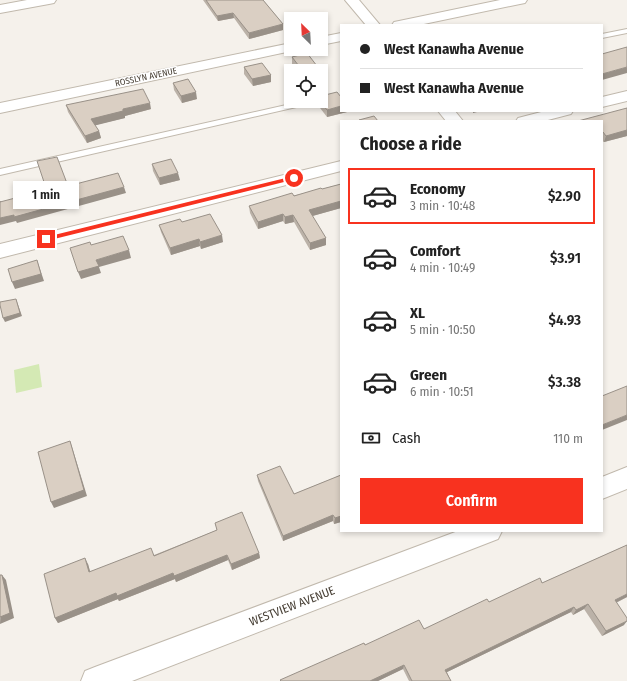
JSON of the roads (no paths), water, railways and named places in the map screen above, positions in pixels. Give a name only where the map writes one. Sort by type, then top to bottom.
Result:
[{"type":"street","points":[[0,9],[49,0]]},
{"type":"street","points":[[352,0],[372,24]]},
{"type":"street","points":[[404,24],[520,0]]},
{"type":"street","points":[[328,40],[340,37]]},
{"type":"street","name":"ROSSLYN AVENUE","points":[[0,108],[284,48]]},
{"type":"street","points":[[603,102],[627,96]]},
{"type":"street","points":[[447,112],[454,120]]},
{"type":"street","points":[[528,120],[560,112]]},
{"type":"street","points":[[0,251],[340,166]]},
{"type":"street","points":[[603,488],[627,478]]},
{"type":"street","name":"WESTVIEW AVENUE","points":[[95,681],[486,532]]},
{"type":"lane","points":[[603,36],[627,31]]},
{"type":"lane","points":[[0,172],[284,108]]}]
